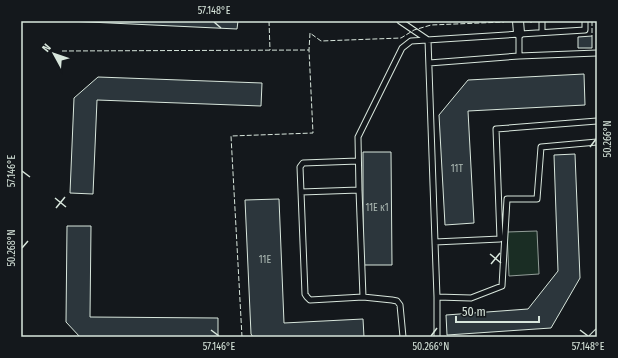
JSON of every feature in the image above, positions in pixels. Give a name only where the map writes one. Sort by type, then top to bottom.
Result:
[{"type":"street","points":[[518,21],[519,33]]},
{"type":"lane","points":[[400,21],[428,40]]},
{"type":"lane","points":[[542,21],[542,32]]},
{"type":"lane","points":[[363,297],[358,137],[402,48],[411,41],[585,30],[585,21]]},
{"type":"lane","points":[[519,33],[519,56]]},
{"type":"lane","points":[[428,40],[437,297],[437,337]]},
{"type":"lane","points":[[429,63],[519,56],[597,53]]},
{"type":"lane","points":[[435,242],[500,239],[496,129],[597,121]]},
{"type":"lane","points":[[437,297],[470,298],[502,286],[507,199],[537,199],[541,147],[597,142]]},
{"type":"lane","points":[[358,161],[304,163],[300,167],[305,294],[310,300],[363,297],[392,300],[400,306],[402,337]]},
{"type":"lane","points":[[301,192],[359,190]]},
{"type":"lane","points":[[592,337],[597,332]]},
{"type":"green space","points":[[537,231],[539,274],[509,276],[507,232]]},
{"type":"building","points":[[68,21],[238,21],[237,29]]},
{"type":"building","points":[[592,36],[592,48],[578,48],[578,37]]},
{"type":"building","points":[[584,74],[585,105],[468,111],[474,223],[445,225],[439,115],[468,80]]},
{"type":"building","points":[[98,77],[262,83],[261,106],[97,100],[93,194],[70,193],[74,98]]},
{"type":"building","points":[[363,152],[391,152],[392,265],[363,265]]},
{"type":"building","points":[[575,154],[580,278],[551,328],[447,335],[446,315],[528,309],[558,271],[554,155]]},
{"type":"building","points":[[279,199],[284,323],[363,319],[364,337],[253,337],[251,334],[245,200]]},
{"type":"building","points":[[67,226],[91,226],[90,317],[218,318],[218,337],[80,337],[66,322]]},
{"type":"fence","points":[[269,21],[270,50]]},
{"type":"fence","points":[[62,51],[309,50],[310,33],[321,41],[401,38],[414,30],[431,25],[504,21]]},
{"type":"fence","points":[[592,21],[592,36]]},
{"type":"fence","points":[[242,337],[231,136],[313,133],[309,50]]}]
